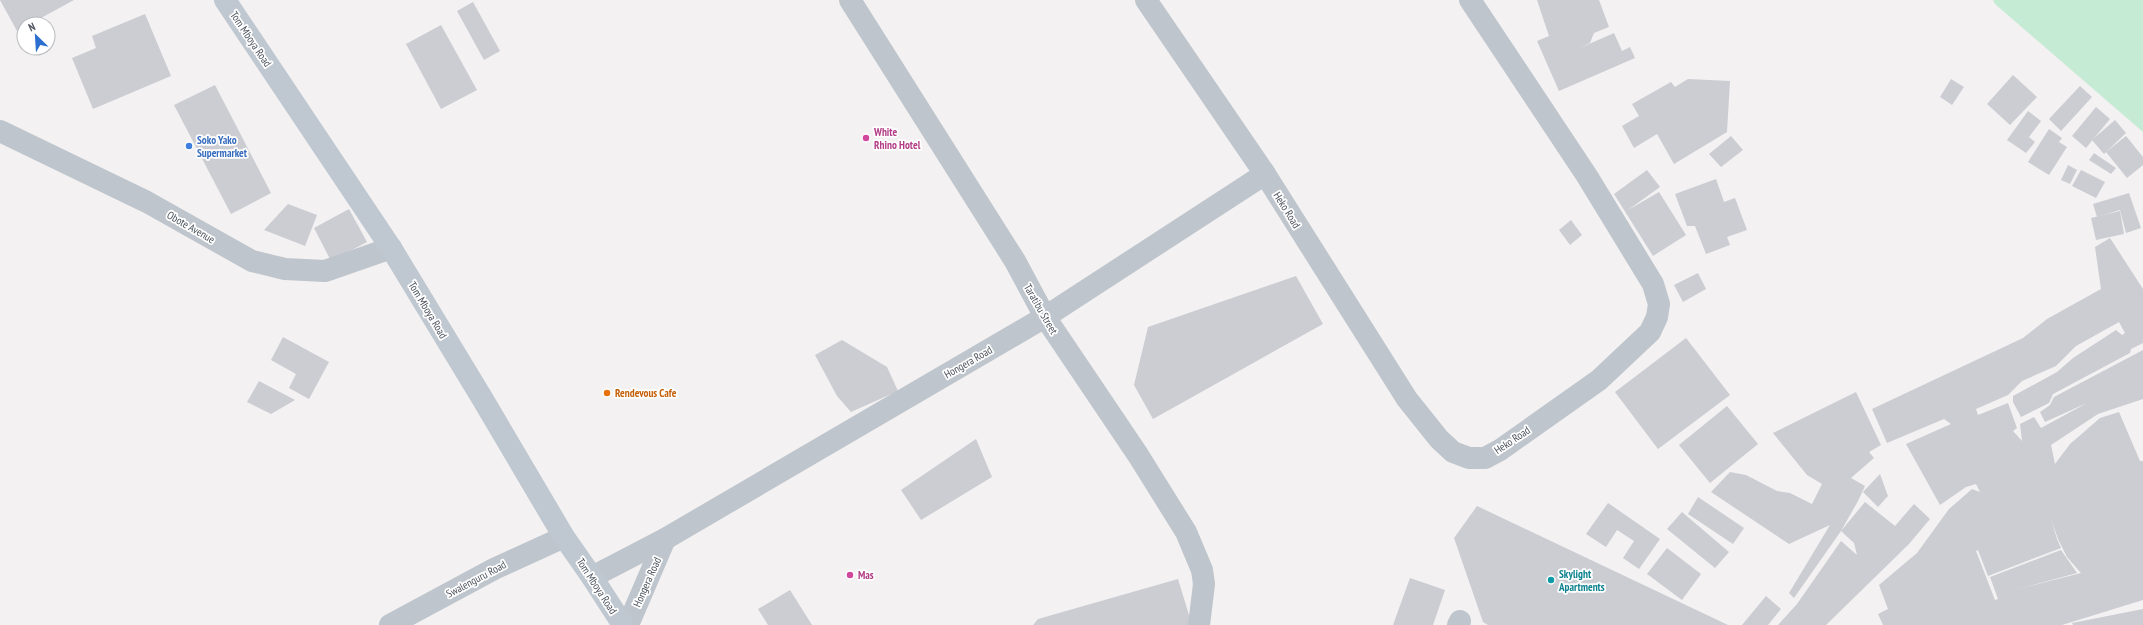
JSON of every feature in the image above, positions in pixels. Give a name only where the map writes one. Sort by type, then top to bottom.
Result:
[{"type":"main road","name":"Tom Mboya Road","points":[[225,0],[391,248],[564,537],[623,625]]},
{"type":"street","name":"Taratibu Street","points":[[850,0],[1015,261],[1045,317],[1138,455],[1186,532],[1202,570],[1204,584],[1199,625]]},
{"type":"street","name":"Heko Road","points":[[1146,0],[1265,174],[1407,399],[1439,439],[1453,452],[1469,458],[1485,458],[1500,450],[1599,380],[1650,332],[1657,317],[1659,304],[1653,284],[1587,176],[1470,0]]},
{"type":"street","name":"Obote Avenue","points":[[0,131],[147,202],[252,261],[285,269],[325,271],[391,248]]},
{"type":"street","name":"Hongera Road","points":[[592,577],[666,539],[1045,317],[1265,174]]},
{"type":"street","name":"Swalenguru Road","points":[[390,625],[494,569],[564,537]]},
{"type":"street","name":"Hongera Road","points":[[628,625],[666,539]]},
{"type":"green space","points":[[1993,0],[2143,0],[2143,132],[1995,4]]},
{"type":"building","points":[[0,0],[74,0],[45,16],[16,16],[16,29]]},
{"type":"building","points":[[1537,0],[1599,0],[1609,27],[1594,33],[1590,43],[1580,48],[1614,33],[1622,51],[1630,47],[1635,58],[1559,91],[1537,41],[1549,36]]},
{"type":"building","points":[[473,2],[500,51],[484,60],[457,11]]},
{"type":"building","points":[[145,14],[171,76],[93,109],[72,58],[96,48],[92,36]]},
{"type":"building","points":[[441,25],[477,90],[441,109],[406,44]]},
{"type":"building","points":[[2013,75],[2037,97],[2010,125],[1987,104]]},
{"type":"building","points":[[1688,79],[1730,81],[1727,132],[1674,164],[1657,134],[1634,148],[1622,126],[1639,116],[1632,104],[1671,82],[1675,87]]},
{"type":"building","points":[[1951,79],[1964,87],[1952,105],[1940,97]]},
{"type":"building","points":[[215,85],[271,193],[231,214],[174,105]]},
{"type":"building","points":[[2080,86],[2092,97],[2061,131],[2049,119]]},
{"type":"building","points":[[2096,107],[2110,119],[2086,148],[2072,136]]},
{"type":"building","points":[[2028,111],[2041,121],[2029,137],[2035,142],[2026,153],[2007,140]]},
{"type":"building","points":[[2115,120],[2126,133],[2104,154],[2092,140]]},
{"type":"building","points":[[2049,129],[2062,138],[2059,142],[2067,147],[2049,175],[2028,162]]},
{"type":"building","points":[[1731,136],[1743,150],[1721,167],[1709,154]]},
{"type":"building","points":[[2126,136],[2143,157],[2143,165],[2127,178],[2106,152]]},
{"type":"building","points":[[2094,153],[2116,168],[2111,174],[2089,160]]},
{"type":"building","points":[[2068,165],[2077,170],[2070,184],[2061,180]]},
{"type":"building","points":[[1647,170],[1660,187],[1628,210],[1659,192],[1686,235],[1653,256],[1614,194]]},
{"type":"building","points":[[2081,170],[2105,182],[2096,198],[2072,186]]},
{"type":"building","points":[[1716,179],[1724,202],[1735,198],[1747,230],[1727,237],[1730,245],[1706,254],[1695,226],[1687,226],[1675,194]]},
{"type":"building","points":[[2129,193],[2141,228],[2126,233],[2120,210],[2097,217],[2093,204]]},
{"type":"building","points":[[288,204],[317,215],[305,246],[264,230]]},
{"type":"building","points":[[349,209],[367,242],[331,261],[314,228]]},
{"type":"building","points":[[2120,211],[2124,234],[2096,240],[2091,218]]},
{"type":"building","points":[[1571,220],[1582,235],[1570,245],[1559,230]]},
{"type":"building","points":[[2110,238],[2143,289],[2143,343],[2131,349],[2130,353],[2053,394],[2049,403],[2021,417],[2013,402],[2013,396],[2057,372],[2073,358],[2116,330],[2122,335],[2125,333],[2119,322],[2076,346],[2056,366],[2022,381],[2008,395],[1976,409],[1978,415],[2008,403],[2017,428],[2013,431],[2022,441],[2020,424],[2034,417],[2041,428],[2087,403],[2045,422],[2040,412],[2050,405],[2054,397],[2143,350],[2143,399],[2098,414],[2051,445],[2055,464],[2070,444],[2100,418],[2119,412],[2140,461],[2143,461],[2143,600],[2062,625],[1883,625],[1878,614],[1888,609],[1879,585],[1917,553],[1949,509],[1972,489],[1980,492],[1976,484],[1966,487],[1940,505],[1906,444],[1951,424],[1944,419],[1887,443],[1872,409],[2023,338],[2047,319],[2101,289],[2095,247]],"holes":[[[2051,519],[2058,539],[2067,557],[2081,573],[2011,591],[2077,573],[2061,550],[1990,577],[1998,599],[1995,600],[1976,551],[1978,550],[1988,576],[2061,548]]]},
{"type":"building","points":[[1698,273],[1706,289],[1683,302],[1674,285]]},
{"type":"building","points":[[1296,276],[1323,324],[1153,419],[1134,385],[1148,327]]},
{"type":"building","points":[[283,337],[329,362],[309,399],[289,388],[296,374],[271,360]]},
{"type":"building","points":[[1686,338],[1730,395],[1658,449],[1615,392]]},
{"type":"building","points":[[842,340],[887,367],[898,391],[851,412],[837,396],[815,355]]},
{"type":"building","points":[[259,381],[295,400],[271,414],[247,402]]},
{"type":"building","points":[[1856,392],[1881,445],[1869,452],[1874,458],[1851,478],[1865,486],[1858,501],[1841,531],[1794,598],[1789,593],[1830,525],[1789,544],[1711,492],[1730,472],[1746,475],[1777,491],[1790,493],[1812,504],[1822,484],[1807,475],[1773,433]]},
{"type":"building","points":[[1727,406],[1758,444],[1710,483],[1679,445]]},
{"type":"building","points":[[976,439],[992,477],[921,520],[901,490]]},
{"type":"building","points":[[1880,474],[1888,496],[1878,507],[1863,492]]},
{"type":"building","points":[[1698,497],[1744,528],[1733,544],[1688,514]]},
{"type":"building","points":[[1865,502],[1895,526],[1914,504],[1930,519],[1909,544],[1826,625],[1778,625],[1797,604],[1841,541],[1857,555],[1854,543],[1841,531]]},
{"type":"building","points":[[1608,503],[1660,539],[1639,569],[1623,558],[1634,541],[1617,530],[1606,547],[1586,534]]},
{"type":"building","name":"Skylight Apartments","points":[[1477,506],[1728,625],[1488,625],[1483,622],[1454,538]]},
{"type":"building","points":[[1682,512],[1729,552],[1715,568],[1667,529]]},
{"type":"building","points":[[1667,548],[1701,574],[1682,600],[1647,574]]},
{"type":"building","points":[[1410,578],[1445,590],[1433,625],[1393,625]]},
{"type":"building","points":[[1178,579],[1192,625],[1033,625],[1038,619]]},
{"type":"building","points":[[790,590],[812,625],[768,625],[758,609]]},
{"type":"building","points":[[1766,596],[1781,609],[1768,625],[1742,625]]},
{"type":"building","points":[[2143,609],[2143,625],[2073,625],[2072,623]]},
{"type":"place","name":"White Rhino Hotel","points":[[866,138]]},
{"type":"place","name":"Soko Yako Supermarket","points":[[189,146]]},
{"type":"place","name":"Rendevous Cafe","points":[[607,393]]},
{"type":"place","name":"Mas","points":[[850,575]]},
{"type":"place","name":"Skylight Apartments","points":[[1551,580]]}]
